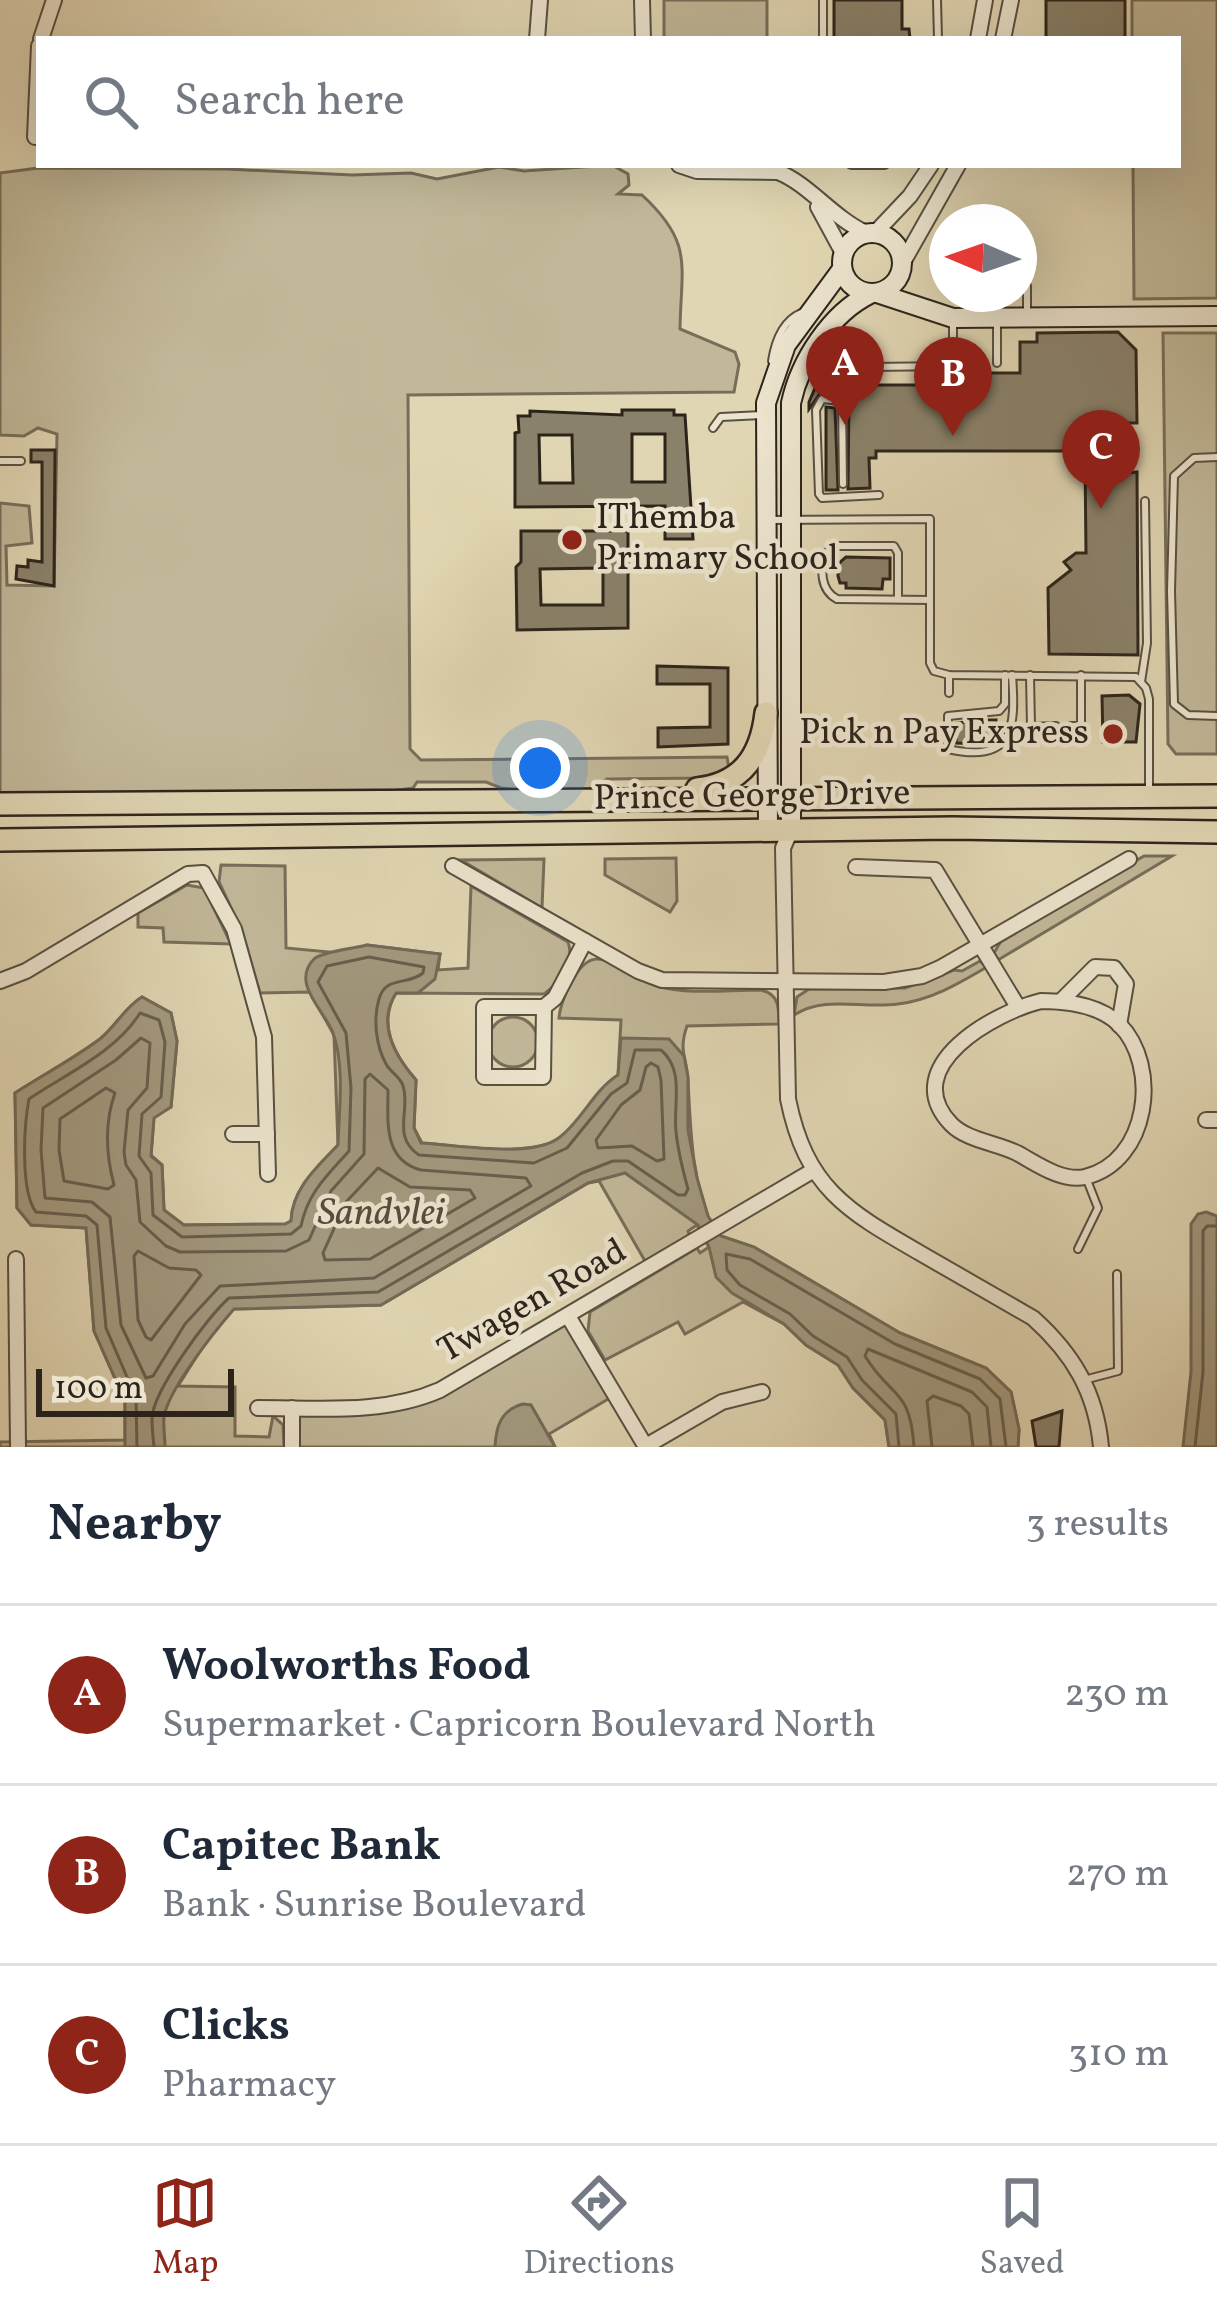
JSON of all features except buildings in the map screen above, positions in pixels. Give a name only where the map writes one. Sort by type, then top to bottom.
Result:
[{"type":"main road","points":[[589,798],[725,783],[755,757],[766,713]]},
{"type":"main road","name":"Prince George Drive","points":[[0,804],[1217,796]]},
{"type":"main road","points":[[390,801],[390,835]]},
{"type":"main road","name":"Prince George Drive","points":[[0,840],[768,830],[787,839],[1217,832]]},
{"type":"street","points":[[43,36],[54,0]]},
{"type":"street","points":[[537,36],[540,0]]},
{"type":"street","points":[[642,0],[643,36]]},
{"type":"street","points":[[979,36],[985,0]]},
{"type":"street","points":[[1004,36],[1011,0]]},
{"type":"street","points":[[35,137],[36,114]]},
{"type":"street","points":[[688,168],[778,172],[790,177],[833,229],[855,289],[948,317],[1217,316]]},
{"type":"street","points":[[768,830],[765,415],[773,376],[786,345],[852,240],[871,233],[910,196],[929,168]]},
{"type":"street","points":[[956,168],[890,288],[854,303],[807,360],[794,390],[790,413],[788,1099],[794,1131],[814,1170],[856,1216],[1033,1318],[1063,1346],[1084,1380],[1101,1447]]},
{"type":"street","points":[[812,198],[871,233],[892,239],[902,267],[948,317]]},
{"type":"street","points":[[453,866],[662,980],[786,982],[904,980],[940,968],[1129,859]]},
{"type":"street","points":[[856,867],[935,870],[1018,1007]]},
{"type":"street","points":[[0,981],[43,961],[188,874],[202,873],[234,929],[265,1037],[268,1174]]},
{"type":"street","points":[[544,1007],[543,1077],[484,1077],[484,1007],[544,1007],[554,998],[586,941]]},
{"type":"street","points":[[1060,1001],[1095,968],[1114,968],[1126,984],[1119,1024]]},
{"type":"street","points":[[1060,1001],[1092,1009],[1119,1024],[1134,1047],[1143,1088],[1140,1124],[1111,1162],[1085,1177],[1053,1172],[956,1129],[941,1107],[938,1080],[956,1045],[1018,1007],[1060,1001]]},
{"type":"street","points":[[232,1134],[267,1135]]},
{"type":"street","name":"Twagen Road","points":[[258,1408],[377,1407],[418,1400],[814,1170]]},
{"type":"street","points":[[16,1259],[8,1326],[18,1447]]},
{"type":"street","points":[[568,1316],[646,1447],[722,1402],[762,1392]]},
{"type":"street","points":[[292,1408],[292,1447]]},
{"type":"lane","points":[[823,0],[823,36]]},
{"type":"lane","points":[[937,0],[938,36]]},
{"type":"lane","points":[[1028,312],[1028,318]]},
{"type":"lane","points":[[869,367],[953,366],[948,317]]},
{"type":"lane","points":[[997,318],[997,363]]},
{"type":"lane","points":[[843,484],[842,401],[822,400],[816,410],[819,494],[822,498],[860,499],[879,495]]},
{"type":"lane","points":[[713,428],[724,416],[765,415]]},
{"type":"lane","points":[[1217,457],[1185,463],[1172,484],[1171,591],[1174,704],[1187,715],[1217,716]]},
{"type":"lane","points":[[0,461],[21,461]]},
{"type":"lane","points":[[1145,502],[1147,643],[1142,682],[1149,699],[1149,798]]},
{"type":"lane","points":[[766,520],[930,519],[930,663],[936,673],[1131,676],[1142,682]]},
{"type":"lane","points":[[898,599],[894,546],[836,546],[826,553],[823,584],[832,597],[930,600]]},
{"type":"lane","points":[[949,675],[949,693]]},
{"type":"lane","points":[[1008,675],[1012,732],[1005,744],[994,750],[948,749],[948,716],[999,711],[1005,704],[1008,675]]},
{"type":"lane","points":[[1030,675],[1030,727],[1056,726]]},
{"type":"lane","points":[[1071,726],[1081,726],[1081,675]]},
{"type":"lane","points":[[1078,1249],[1098,1208],[1085,1177]]},
{"type":"lane","points":[[1084,1380],[1118,1371],[1117,1274]]},
{"type":"shaded area","points":[[664,0],[767,0],[767,36],[664,36]]},
{"type":"shaded area","points":[[1132,0],[1217,0],[1217,298],[1134,299],[1133,168],[1181,168],[1181,36],[1132,36]]},
{"type":"shaded area","points":[[38,168],[227,169],[411,173],[437,179],[494,168],[617,168],[628,174],[629,185],[618,194],[642,195],[677,242],[682,271],[680,329],[735,352],[739,364],[734,392],[408,395],[410,749],[421,760],[727,757],[729,769],[707,778],[607,779],[586,792],[537,792],[486,782],[417,782],[413,788],[364,795],[0,797],[0,503],[29,506],[32,543],[6,546],[7,585],[54,586],[57,434],[38,428],[24,436],[0,435],[0,173]]},
{"type":"shaded area","points":[[1163,333],[1217,333],[1217,754],[1176,754],[1168,744]]},
{"type":"shaded area","points":[[1144,856],[1172,856],[998,960],[994,953],[1001,941]]},
{"type":"shaded area","points":[[676,858],[677,901],[670,912],[605,875],[605,859]]},
{"type":"shaded area","points":[[544,859],[542,908],[461,860]]},
{"type":"shaded area","name":"Sandvlei","points":[[221,865],[285,866],[286,948],[339,953],[367,945],[440,954],[438,970],[468,968],[471,886],[568,942],[564,971],[544,994],[396,993],[388,1028],[395,1050],[416,1080],[414,1128],[422,1143],[533,1148],[569,1130],[618,1075],[621,1020],[559,1018],[571,982],[590,961],[612,963],[669,989],[771,994],[779,1024],[687,1026],[684,1035],[693,1154],[711,1224],[721,1236],[754,1247],[900,1333],[986,1368],[1011,1392],[1018,1447],[889,1447],[885,1420],[838,1365],[784,1324],[743,1302],[685,1334],[678,1322],[605,1360],[588,1331],[590,1312],[697,1248],[700,1253],[709,1247],[697,1225],[688,1231],[690,1236],[645,1261],[599,1181],[588,1183],[381,1305],[233,1309],[178,1386],[235,1387],[235,1436],[269,1437],[273,1416],[283,1425],[284,1447],[0,1447],[0,1442],[125,1440],[125,1401],[94,1331],[86,1228],[31,1225],[17,1208],[15,1093],[100,1039],[142,997],[171,1013],[177,1041],[171,1107],[154,1117],[151,1155],[162,1165],[164,1210],[183,1225],[291,1221],[301,1189],[338,1145],[334,1035],[310,992],[260,993],[242,931],[219,882]]},
{"type":"shaded area","points":[[187,885],[204,888],[231,944],[164,942],[163,928],[138,927],[138,913]]},
{"type":"shaded area","points":[[980,961],[987,967],[922,999],[819,1006],[794,1015],[797,997],[809,989],[905,988]]},
{"type":"shaded area","points":[[513,1017],[530,1025],[538,1042],[530,1059],[513,1067],[496,1059],[488,1042],[496,1025]]},
{"type":"shaded area","points":[[568,1316],[615,1395],[549,1434],[555,1447],[292,1447],[292,1408],[397,1405]]},
{"type":"water","name":"Sandvlei","points":[[367,945],[440,954],[435,979],[418,993],[396,993],[388,1016],[395,1050],[416,1080],[414,1128],[421,1143],[494,1149],[548,1144],[568,1130],[618,1075],[621,1038],[669,1039],[684,1056],[688,1130],[697,1178],[708,1216],[721,1236],[754,1247],[900,1333],[986,1368],[1011,1392],[1018,1447],[889,1447],[885,1420],[838,1365],[732,1293],[716,1277],[698,1225],[625,1173],[588,1183],[381,1305],[234,1309],[204,1346],[167,1406],[165,1447],[125,1447],[125,1401],[94,1331],[86,1228],[31,1225],[17,1208],[15,1093],[100,1039],[142,997],[171,1013],[177,1041],[171,1107],[154,1118],[151,1156],[162,1165],[164,1210],[184,1225],[285,1224],[291,1221],[307,1179],[338,1145],[337,1046],[307,987],[308,968],[323,954]]},
{"type":"water","points":[[1206,1212],[1217,1216],[1217,1447],[1183,1447],[1191,1372],[1191,1224]]},
{"type":"water","points":[[523,1404],[531,1405],[555,1447],[495,1447],[501,1420]]},
{"type":"place","name":"Woolworths Food","points":[[845,425]]},
{"type":"place","name":"Capitec Bank","points":[[953,436]]},
{"type":"place","name":"Clicks","points":[[1101,509]]},
{"type":"place","name":"IThemba Primary School","points":[[572,540]]},
{"type":"place","name":"Pick n Pay Express","points":[[1113,734]]}]
